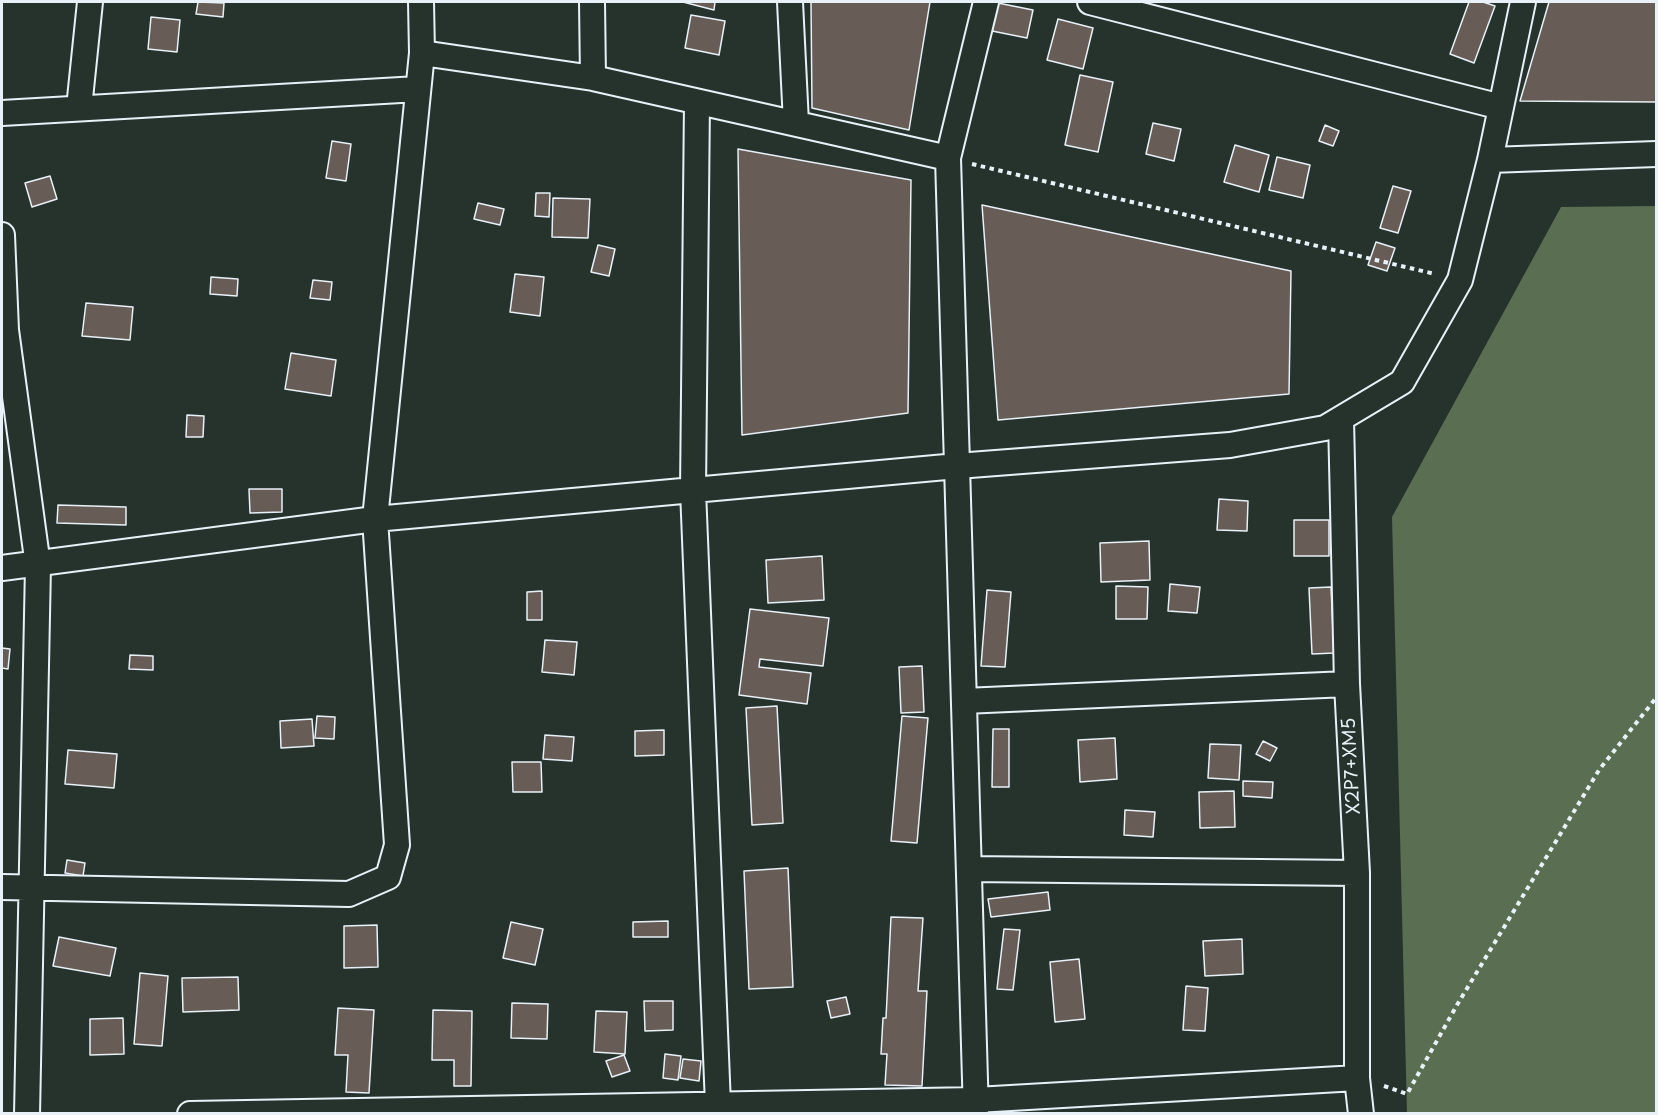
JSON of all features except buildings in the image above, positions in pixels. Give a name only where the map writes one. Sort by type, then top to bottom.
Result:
[{"type":"street","points":[[79,108],[90,2]]},
{"type":"street","points":[[2,887],[349,894],[388,877],[397,845],[375,519],[422,53],[421,2]]},
{"type":"street","points":[[592,2],[593,78]]},
{"type":"street","points":[[790,2],[796,123]]},
{"type":"street","points":[[976,1107],[948,158],[986,2]]},
{"type":"street","points":[[1090,2],[1501,107]]},
{"type":"street","points":[[2,568],[38,566],[375,519],[957,466],[1230,445],[1325,428],[1402,382],[1460,280],[1490,159],[1523,2]]},
{"type":"street","points":[[422,53],[593,78],[948,158]]},
{"type":"street","points":[[2,113],[418,89]]},
{"type":"street","points":[[697,102],[693,490],[718,1105]]},
{"type":"street","points":[[1490,159],[1656,154]]},
{"type":"street","points":[[2,235],[4,330],[38,566],[27,1113]]},
{"type":"street","name":"X2P7+XM5","points":[[1341,419],[1347,684],[1357,873],[1357,1078],[1361,1113]]},
{"type":"street","points":[[964,700],[1347,684]]},
{"type":"street","points":[[969,869],[1357,873]]},
{"type":"street","points":[[190,1113],[718,1105],[976,1107],[1357,1078]]},
{"type":"path","points":[[948,158],[1460,280]]},
{"type":"path","points":[[1357,1078],[1407,1094],[1457,1005],[1599,770],[1656,698]]},
{"type":"green space","points":[[1656,206],[1656,1113],[1407,1113],[1392,517],[1561,207]]}]
